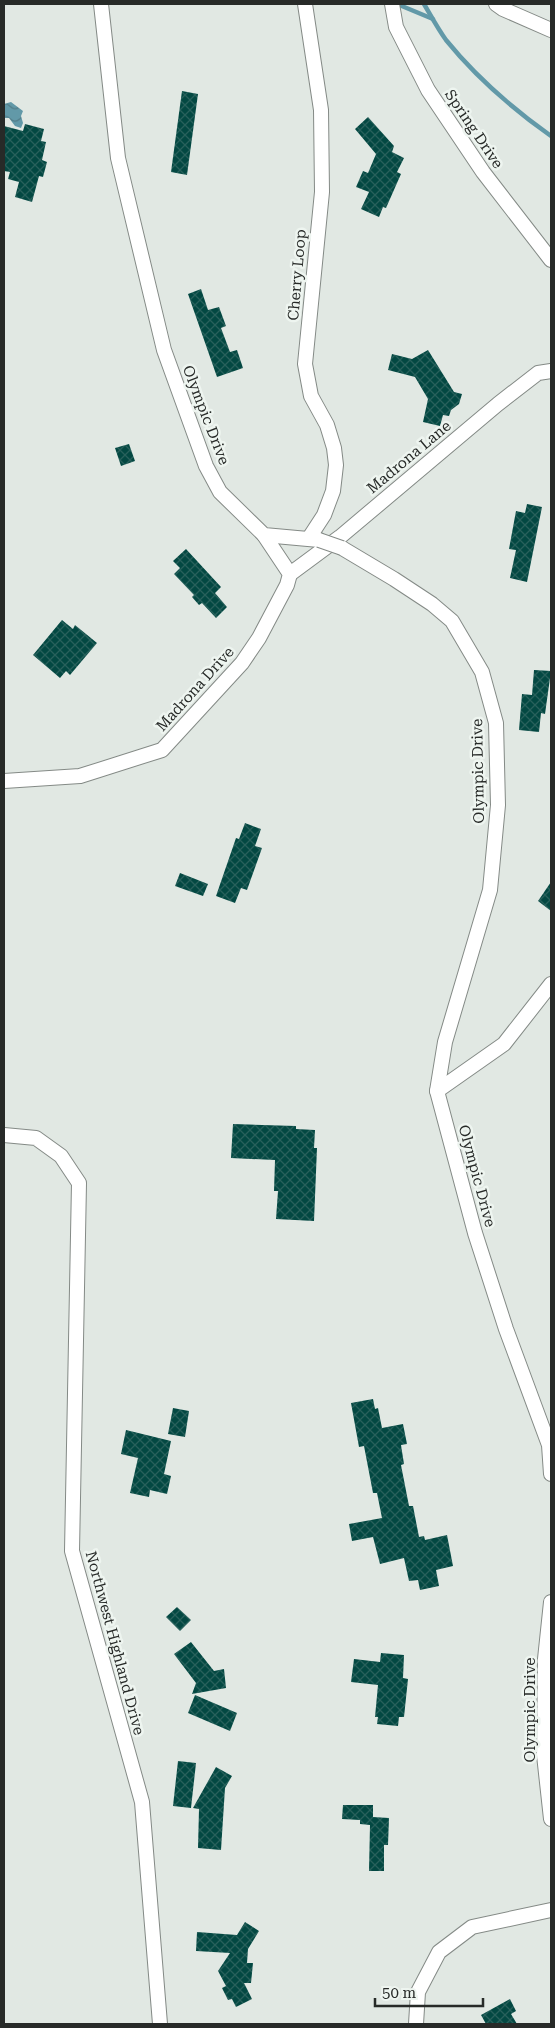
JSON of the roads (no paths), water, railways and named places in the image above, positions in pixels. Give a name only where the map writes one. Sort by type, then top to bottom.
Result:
[{"type":"street","name":"Olympic Drive","points":[[100,4],[118,158],[164,350],[206,466],[220,492],[264,535],[314,539],[342,548],[432,604],[452,621],[482,672],[496,723],[498,805],[490,890],[445,1042],[437,1091],[475,1233],[506,1329],[549,1445],[551,1474]]},
{"type":"street","name":"Cherry Loop","points":[[305,4],[322,110],[322,192],[305,364],[311,396],[328,425],[336,465],[333,491],[314,539]]},
{"type":"street","name":"Spring Drive","points":[[392,4],[396,27],[428,90],[483,172],[551,260]]},
{"type":"street","points":[[496,4],[503,9],[551,30]]},
{"type":"street","name":"Madrona Lane","points":[[290,574],[340,537],[498,404],[538,373],[551,371]]},
{"type":"street","points":[[264,535],[290,574]]},
{"type":"street","name":"Madrona Drive","points":[[4,781],[80,776],[162,750],[242,664],[259,638],[287,585],[290,574]]},
{"type":"street","points":[[437,1091],[504,1044],[551,984]]},
{"type":"street","name":"Northwest Highland Drive","points":[[4,1135],[36,1138],[61,1156],[79,1183],[72,1551],[142,1802],[160,2024]]},
{"type":"street","name":"Olympic Drive","points":[[551,1602],[545,1659],[544,1755],[551,1819]]},
{"type":"street","points":[[416,2024],[418,1992],[439,1952],[472,1927],[551,1910]]},
{"type":"water","points":[[11,102],[23,111],[21,128],[15,126],[9,118],[4,118],[4,104]]},
{"type":"waterway","points":[[397,4],[433,19]]},
{"type":"waterway","points":[[424,4],[446,40],[482,80],[509,104],[551,136]]}]
